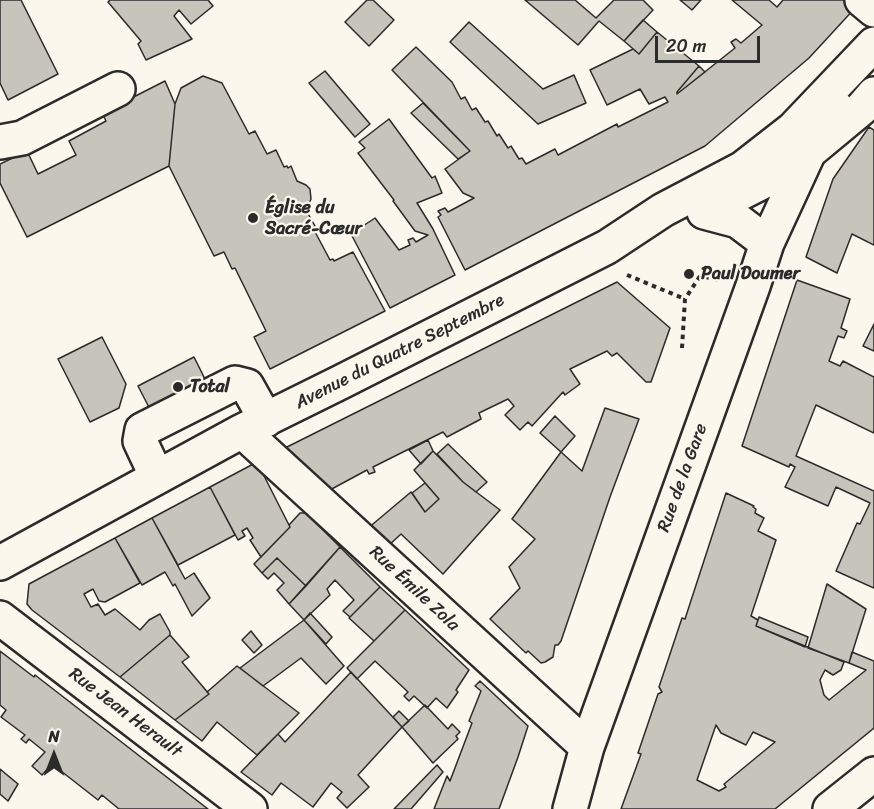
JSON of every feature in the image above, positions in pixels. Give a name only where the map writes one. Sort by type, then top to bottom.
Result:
[{"type":"street","points":[[862,0],[874,10]]},
{"type":"street","points":[[607,248],[672,229],[780,173],[801,141],[874,44]]},
{"type":"street","points":[[801,141],[870,69],[874,59]]},
{"type":"street","points":[[0,142],[22,138],[118,89]]},
{"type":"street","points":[[801,141],[862,108],[874,94]]},
{"type":"street","name":"Rue de la Gare","points":[[570,809],[587,747],[753,286],[801,141]]},
{"type":"street","name":"Avenue du Quatre Septembre","points":[[0,563],[254,425],[607,248],[663,210],[801,141]]},
{"type":"street","points":[[704,212],[738,221],[767,243]]},
{"type":"street","name":"Rue Émile Zola","points":[[157,477],[140,441],[142,430],[236,383],[247,386],[254,425],[587,747]]},
{"type":"street","name":"Rue Jean Herault","points":[[0,618],[250,809]]},
{"type":"street","points":[[830,809],[874,774]]},
{"type":"path","points":[[682,348],[685,300],[700,276],[716,278]]},
{"type":"building","points":[[0,0],[21,0],[58,74],[8,100],[0,83]]},
{"type":"building","points":[[110,0],[208,0],[213,6],[191,24],[179,10],[174,16],[192,39],[146,60],[138,44],[141,41],[108,2]]},
{"type":"building","points":[[367,0],[373,0],[394,20],[369,46],[345,22]]},
{"type":"building","points":[[525,0],[575,0],[596,18],[614,0],[643,0],[653,10],[624,41],[599,21],[578,45]]},
{"type":"building","points":[[680,0],[701,0],[692,10]]},
{"type":"building","points":[[732,0],[769,0],[777,7],[783,0],[848,0],[856,7],[809,58],[705,146],[465,270],[438,217],[441,215],[438,211],[445,208],[448,212],[474,198],[463,193],[445,169],[470,151],[392,70],[416,47],[452,82],[461,99],[465,97],[472,110],[476,108],[485,122],[488,121],[497,136],[499,134],[508,148],[511,146],[519,159],[522,158],[526,164],[555,149],[558,155],[617,124],[618,127],[668,102],[665,97],[649,104],[640,89],[607,105],[590,70],[633,49],[639,54],[657,32],[699,66],[677,94],[735,48],[731,42],[736,39],[741,43],[762,25]]},
{"type":"building","points":[[643,20],[657,32],[639,54],[624,41]]},
{"type":"building","points":[[469,22],[543,89],[574,75],[586,103],[538,124],[450,42]]},
{"type":"building","points":[[699,66],[705,72],[677,94],[677,92]]},
{"type":"building","points":[[325,71],[370,124],[355,137],[309,83]]},
{"type":"building","name":"Église du Sacré-Cœur","points":[[203,76],[222,83],[249,134],[255,131],[267,154],[276,150],[284,167],[291,166],[297,181],[310,189],[311,199],[306,210],[330,260],[334,261],[353,252],[385,311],[270,369],[254,337],[266,331],[235,268],[232,269],[224,252],[214,256],[169,166],[175,104],[181,88]]},
{"type":"building","points":[[165,81],[175,104],[169,166],[27,237],[0,183],[0,164],[27,151],[38,174],[76,155],[69,141],[106,121],[102,113]]},
{"type":"building","points":[[423,103],[470,151],[458,159],[411,113]]},
{"type":"building","points":[[389,119],[432,178],[435,176],[442,193],[417,203],[433,229],[455,275],[390,308],[351,234],[375,218],[399,250],[410,245],[408,240],[413,238],[416,242],[428,235],[415,231],[358,153],[365,148],[359,142]]},
{"type":"building","points":[[869,127],[874,130],[874,245],[852,234],[837,273],[806,257],[833,179]]},
{"type":"building","points":[[797,280],[850,299],[841,328],[847,331],[844,338],[838,336],[829,361],[840,366],[843,361],[874,377],[874,433],[816,405],[796,456],[874,491],[874,588],[836,571],[857,523],[860,524],[870,503],[836,487],[828,506],[785,487],[795,467],[790,464],[789,467],[742,446]]},
{"type":"building","points":[[617,282],[670,328],[651,382],[646,382],[617,353],[612,356],[607,351],[570,369],[580,384],[565,395],[563,392],[532,426],[528,422],[520,430],[505,415],[514,406],[508,399],[479,413],[481,419],[447,437],[443,432],[373,467],[375,472],[369,474],[367,470],[328,491],[288,453],[287,447]]},
{"type":"building","points":[[874,324],[874,351],[863,346]]},
{"type":"building","points":[[102,337],[126,384],[119,408],[90,422],[58,359]]},
{"type":"building","points":[[194,357],[211,391],[155,419],[138,386]]},
{"type":"building","points":[[605,408],[639,419],[561,641],[555,645],[553,657],[541,663],[528,651],[526,653],[490,619],[520,588],[509,567],[535,539],[512,519],[561,452],[582,471]]},
{"type":"building","points":[[555,416],[575,436],[561,452],[540,433]]},
{"type":"building","points":[[428,440],[433,451],[421,464],[409,450]]},
{"type":"building","points":[[448,444],[487,482],[476,492],[463,482],[437,454]]},
{"type":"building","points":[[433,451],[463,482],[500,510],[443,574],[401,534],[387,547],[367,529],[411,492],[425,512],[439,499],[414,470]]},
{"type":"building","points":[[257,462],[290,527],[261,557],[250,540],[253,538],[247,528],[242,531],[245,536],[238,540],[210,487]]},
{"type":"building","points":[[425,483],[439,499],[425,512],[412,493]]},
{"type":"building","points":[[210,487],[235,535],[178,565],[152,518]]},
{"type":"building","points":[[726,493],[754,506],[755,513],[764,518],[758,531],[776,540],[751,616],[758,620],[756,626],[844,662],[841,670],[833,675],[825,670],[820,680],[824,695],[829,700],[866,670],[849,663],[852,652],[874,661],[874,728],[775,809],[621,809],[641,754],[638,753],[658,694],[662,692],[659,687],[682,618],[685,619]],"holes":[[[716,725],[721,733],[746,745],[753,732],[775,742],[724,784],[726,787],[719,791],[697,780]]]},
{"type":"building","points":[[300,513],[306,513],[340,547],[306,586],[277,558],[262,573],[254,564],[290,527],[289,525]]},
{"type":"building","points":[[152,518],[185,579],[194,573],[210,598],[192,616],[175,584],[173,586],[165,572],[142,585],[115,538]]},
{"type":"building","points":[[115,538],[140,583],[105,602],[99,601],[93,589],[84,594],[91,607],[98,604],[105,615],[115,609],[140,630],[149,620],[160,614],[170,632],[170,635],[120,677],[27,604],[29,584]]},
{"type":"building","points":[[340,547],[380,587],[350,617],[343,611],[354,600],[335,580],[327,589],[330,595],[304,620],[289,604]]},
{"type":"building","points":[[277,558],[306,586],[289,604],[277,590],[284,583],[274,573],[268,579],[262,573]]},
{"type":"building","points":[[827,584],[866,609],[849,663],[808,648]]},
{"type":"building","points":[[380,587],[405,610],[374,641],[349,618]]},
{"type":"building","points":[[405,610],[469,670],[447,708],[436,698],[427,708],[414,696],[409,701],[404,696],[408,692],[375,661],[357,679],[347,668]]},
{"type":"building","points":[[310,613],[332,637],[326,644],[304,620]]},
{"type":"building","points":[[759,617],[808,637],[805,647],[756,626]]},
{"type":"building","points":[[304,620],[344,666],[326,684],[301,658],[263,686],[240,668]]},
{"type":"building","points":[[251,631],[262,645],[254,653],[242,640]]},
{"type":"building","points":[[170,635],[189,657],[182,662],[209,694],[175,720],[120,677]]},
{"type":"building","points":[[0,651],[34,677],[35,675],[208,809],[119,809],[102,795],[98,800],[52,764],[42,775],[32,766],[45,752],[29,739],[26,743],[21,739],[25,735],[1,717],[6,710],[0,705]]},
{"type":"building","points":[[237,666],[299,713],[257,755],[217,722],[202,741],[175,720],[209,694],[207,692]]},
{"type":"building","points":[[351,672],[402,727],[358,775],[369,787],[347,808],[337,798],[342,792],[331,783],[313,807],[281,783],[272,795],[241,772],[278,734],[285,742]]},
{"type":"building","points":[[480,681],[528,726],[518,757],[499,809],[434,809],[447,776],[450,781],[472,723],[469,721],[481,691],[475,686]]},
{"type":"building","points":[[425,705],[448,729],[452,724],[460,732],[456,736],[458,739],[433,763],[402,727]]},
{"type":"building","points":[[399,711],[409,721],[402,727],[393,717]]},
{"type":"building","points":[[437,765],[443,772],[411,809],[394,809]]},
{"type":"building","points":[[0,769],[18,784],[8,801],[0,794]]},
{"type":"place","name":"Église du Sacré-Cœur","points":[[253,218]]},
{"type":"place","name":"Paul Doumer","points":[[689,274]]},
{"type":"place","name":"Total","points":[[178,387]]}]
